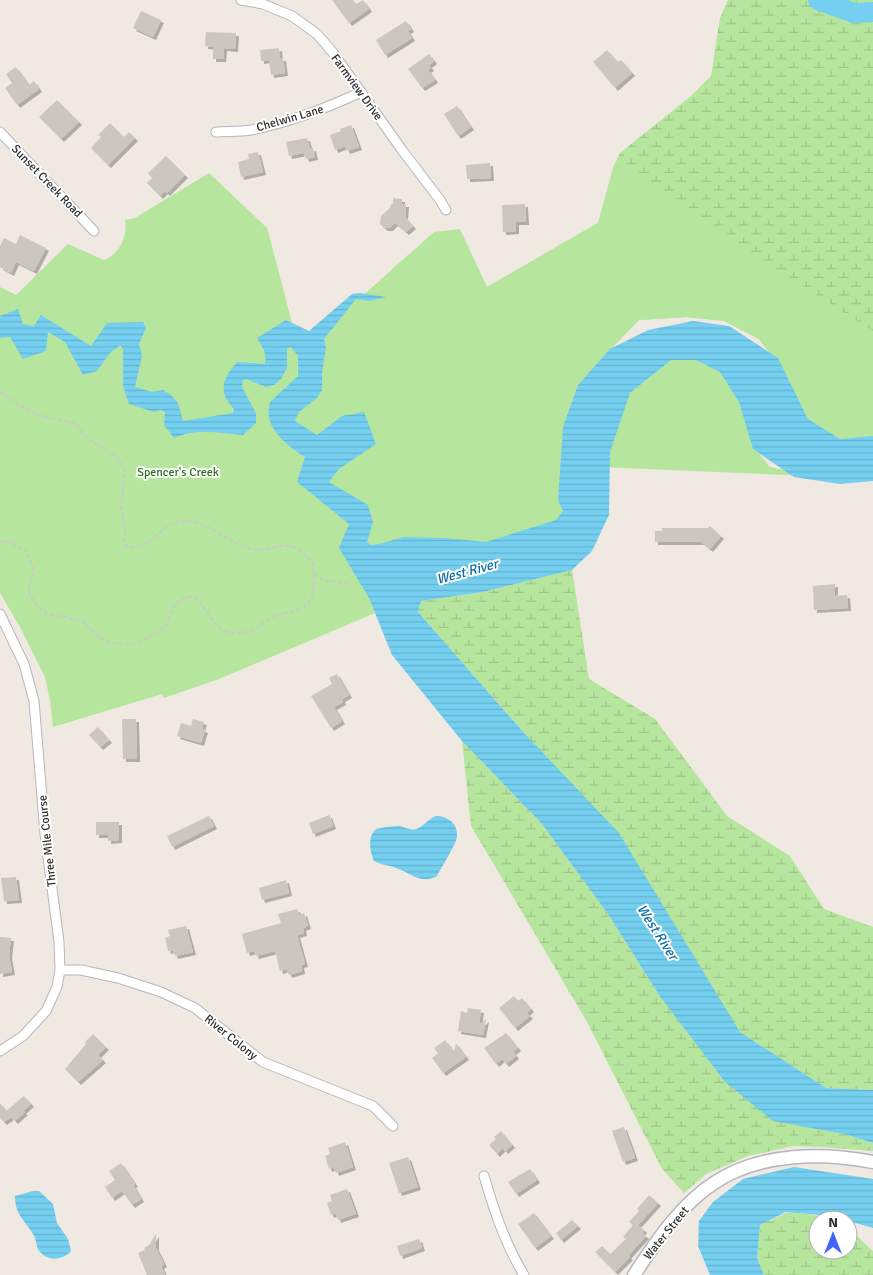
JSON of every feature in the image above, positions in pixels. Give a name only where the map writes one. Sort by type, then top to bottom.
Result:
[{"type":"main road","name":"Water Street","points":[[634,1275],[683,1210],[713,1183],[732,1173],[753,1165],[798,1158],[836,1157],[873,1162]]},
{"type":"street","name":"Farmview Drive","points":[[240,0],[263,4],[292,16],[317,34],[334,54],[446,210]]},
{"type":"street","name":"Chelwin Lane","points":[[216,132],[249,130],[295,119],[329,107],[361,92]]},
{"type":"street","name":"Sunset Creek Road","points":[[0,132],[94,231]]},
{"type":"street","name":"Three Mile Course","points":[[0,614],[24,664],[34,701],[45,834],[59,942],[60,970],[57,987],[46,1011],[23,1036],[0,1051]]},
{"type":"street","name":"River Colony","points":[[60,970],[81,970],[118,978],[161,992],[195,1008],[263,1062],[373,1106],[394,1126]]},
{"type":"street","points":[[484,1176],[497,1220],[515,1261],[524,1275]]},
{"type":"path","points":[[0,391],[19,405],[38,415],[73,424],[85,436],[117,458],[125,470],[121,507],[126,534],[125,545],[141,546],[147,544],[159,532],[176,522],[184,521],[213,528],[238,544],[250,548],[265,549],[293,545],[314,564],[313,594],[307,604],[273,617],[257,628],[239,633],[228,632],[207,614],[201,602],[193,596],[186,597],[174,604],[170,611],[167,626],[132,645],[108,642],[100,638],[83,622],[49,615],[42,611],[30,596],[29,587],[33,577],[33,568],[27,551],[10,542],[0,541]]},
{"type":"path","points":[[314,574],[324,580],[349,584]]},
{"type":"green space","points":[[728,0],[873,0],[873,442],[783,370],[759,339],[724,321],[686,317],[639,320],[603,357],[572,441],[474,554],[0,287],[16,295],[267,228],[295,335],[305,348],[408,255],[487,287],[598,223],[614,165],[620,153],[691,96],[711,76],[720,18]]},
{"type":"green space","name":"Spencer's Creek","points":[[614,165],[873,331],[873,442],[816,449],[783,370],[759,339],[724,321],[686,317],[639,320],[603,357],[572,441],[568,519],[369,598],[375,613],[219,679],[164,698],[162,694],[53,727],[45,677],[20,627],[0,593],[0,287],[16,295],[68,244],[104,260],[109,258],[118,249],[124,238],[125,220],[135,218],[209,173],[267,228],[295,335],[305,348],[355,296],[364,295],[434,232],[460,229],[487,287],[598,223]]},
{"type":"green space","points":[[683,349],[728,361],[757,451],[770,467],[810,476],[600,467],[615,394]]},
{"type":"green space","points":[[572,570],[589,679],[655,719],[727,816],[790,856],[824,909],[873,927],[873,1090],[826,1088],[740,1032],[525,734],[418,612],[421,601],[483,592]]},
{"type":"green space","points":[[462,741],[542,824],[608,914],[659,995],[844,1134],[873,1143],[873,1151],[793,1146],[748,1156],[706,1174],[684,1193],[662,1169],[586,1020],[471,826]]},
{"type":"green space","points":[[789,1212],[808,1214],[808,1260],[858,1260],[858,1237],[873,1251],[873,1275],[764,1275],[757,1258],[760,1225]]},
{"type":"water","points":[[360,293],[386,297],[370,301],[356,299],[324,339],[326,347],[322,373],[322,390],[317,398],[299,412],[295,421],[317,435],[342,416],[364,412],[376,444],[339,469],[329,482],[368,505],[373,522],[367,542],[371,545],[404,537],[486,542],[556,520],[563,511],[558,500],[563,427],[578,385],[610,349],[648,330],[693,321],[729,326],[778,358],[808,419],[840,439],[873,436],[873,481],[840,484],[794,477],[753,449],[739,402],[720,372],[696,360],[671,360],[630,393],[610,452],[609,515],[592,551],[572,570],[483,592],[421,601],[418,612],[525,734],[619,833],[740,1032],[826,1088],[873,1090],[873,1143],[844,1134],[773,1121],[725,1082],[659,995],[608,914],[542,824],[462,741],[392,655],[369,598],[339,548],[349,524],[297,482],[305,457],[278,435],[269,418],[270,402],[298,376],[298,356],[291,347],[287,348],[287,368],[281,379],[274,385],[266,387],[246,379],[243,380],[242,387],[256,413],[256,423],[243,435],[199,432],[174,438],[164,425],[165,412],[161,410],[154,412],[129,404],[123,386],[123,349],[121,346],[110,353],[97,371],[83,375],[65,342],[48,332],[46,351],[23,359],[10,337],[0,338],[0,316],[18,309],[23,324],[34,326],[41,315],[91,346],[107,323],[143,322],[146,328],[139,344],[142,356],[135,387],[152,392],[163,390],[171,395],[178,403],[183,421],[233,413],[234,410],[225,396],[224,382],[237,362],[265,364],[265,354],[257,338],[286,320],[309,331],[352,294]]},
{"type":"water","points":[[436,816],[444,817],[451,821],[457,831],[452,850],[437,876],[421,879],[374,861],[370,840],[376,829],[400,826],[410,829],[419,828]]},
{"type":"water","points":[[794,1167],[873,1179],[873,1228],[858,1224],[858,1210],[808,1210],[808,1214],[786,1212],[760,1225],[757,1258],[764,1275],[710,1275],[698,1246],[699,1221],[713,1202],[743,1179]]},
{"type":"water","points":[[39,1191],[53,1204],[57,1223],[68,1239],[71,1251],[63,1257],[54,1259],[41,1253],[34,1236],[18,1212],[15,1196]]},
{"type":"building","points":[[332,0],[353,0],[356,4],[363,0],[369,9],[349,23]]},
{"type":"building","points":[[141,11],[161,20],[153,37],[133,28]]},
{"type":"building","points":[[406,21],[411,29],[408,31],[412,38],[385,55],[376,40]]},
{"type":"building","points":[[206,32],[236,33],[235,49],[224,48],[223,59],[213,59],[213,47],[205,46]]},
{"type":"building","points":[[279,48],[280,58],[283,58],[285,73],[271,75],[269,60],[261,61],[260,50]]},
{"type":"building","points":[[607,50],[618,62],[621,60],[632,73],[615,88],[593,62]]},
{"type":"building","points":[[429,54],[434,61],[429,65],[431,68],[428,70],[435,80],[422,88],[408,69]]},
{"type":"building","points":[[16,67],[29,85],[34,81],[39,89],[17,105],[5,88],[12,83],[6,74]]},
{"type":"building","points":[[57,100],[79,122],[61,139],[39,117]]},
{"type":"building","points":[[457,106],[471,127],[458,136],[444,114]]},
{"type":"building","points":[[110,123],[124,137],[129,132],[135,138],[108,165],[91,148],[101,137],[98,135]]},
{"type":"building","points":[[351,125],[359,147],[347,151],[345,146],[335,150],[330,135]]},
{"type":"building","points":[[307,138],[310,149],[313,148],[315,157],[306,159],[304,153],[289,156],[286,142]]},
{"type":"building","points":[[258,152],[263,172],[241,177],[238,162],[249,159],[248,154]]},
{"type":"building","points":[[166,156],[185,175],[167,193],[165,191],[160,196],[147,183],[152,178],[148,173]]},
{"type":"building","points":[[490,163],[491,178],[467,179],[466,165]]},
{"type":"building","points":[[393,198],[402,199],[402,204],[406,204],[405,217],[413,226],[406,232],[395,223],[390,228],[385,228],[380,224],[381,216],[393,204]]},
{"type":"building","points":[[525,204],[526,222],[516,222],[516,231],[503,232],[502,205]]},
{"type":"building","points":[[20,235],[46,248],[34,271],[16,262],[11,273],[0,267],[0,246],[4,238],[16,244]]},
{"type":"building","points":[[710,526],[721,536],[710,549],[701,542],[655,542],[655,531],[662,531],[662,528],[708,528]]},
{"type":"building","points":[[835,584],[835,596],[847,595],[848,608],[814,610],[813,586]]},
{"type":"building","points":[[337,674],[349,695],[342,699],[343,702],[334,707],[342,721],[331,728],[311,696],[332,684],[329,678]]},
{"type":"building","points":[[122,719],[136,719],[137,759],[123,759]]},
{"type":"building","points":[[193,719],[204,722],[202,729],[205,730],[201,743],[177,736],[181,723],[191,726]]},
{"type":"building","points":[[98,727],[109,740],[100,747],[89,735]]},
{"type":"building","points":[[329,815],[333,826],[313,834],[309,823]]},
{"type":"building","points":[[209,816],[214,826],[172,847],[167,836]]},
{"type":"building","points":[[96,822],[119,822],[119,840],[108,841],[108,835],[96,835]]},
{"type":"building","points":[[16,877],[19,900],[4,901],[1,878]]},
{"type":"building","points":[[286,880],[289,893],[262,900],[259,888]]},
{"type":"building","points":[[297,909],[299,915],[304,913],[308,926],[303,928],[304,933],[297,935],[305,964],[301,965],[302,971],[289,975],[287,969],[280,971],[275,951],[256,956],[254,951],[247,953],[242,934],[281,923],[278,914]]},
{"type":"building","points":[[186,926],[193,952],[175,956],[173,950],[168,951],[165,938],[170,936],[168,930]]},
{"type":"building","points":[[0,937],[11,938],[9,955],[12,972],[0,974]]},
{"type":"building","points":[[514,996],[518,1001],[522,998],[531,1009],[527,1013],[530,1016],[515,1028],[499,1008]]},
{"type":"building","points":[[468,1008],[481,1010],[479,1025],[486,1019],[483,1035],[458,1031],[461,1011],[467,1013]]},
{"type":"building","points":[[506,1033],[518,1048],[513,1052],[516,1056],[506,1064],[502,1059],[496,1064],[484,1048]]},
{"type":"building","points":[[93,1034],[106,1047],[98,1055],[103,1060],[78,1082],[65,1069]]},
{"type":"building","points":[[445,1040],[454,1052],[456,1043],[466,1057],[443,1073],[432,1058],[438,1053],[434,1048]]},
{"type":"building","points":[[24,1096],[31,1104],[15,1121],[6,1111]]},
{"type":"building","points":[[0,1103],[11,1117],[4,1122],[0,1118]]},
{"type":"building","points":[[624,1127],[635,1158],[623,1162],[612,1131]]},
{"type":"building","points":[[501,1131],[512,1145],[505,1151],[503,1148],[497,1154],[489,1145]]},
{"type":"building","points":[[345,1142],[353,1167],[336,1173],[334,1167],[329,1169],[325,1156],[330,1154],[328,1148]]},
{"type":"building","points":[[408,1157],[418,1187],[399,1193],[389,1163]]},
{"type":"building","points":[[121,1163],[135,1184],[133,1185],[141,1199],[132,1205],[122,1191],[112,1198],[105,1187],[115,1180],[109,1171]]},
{"type":"building","points":[[530,1169],[537,1180],[516,1194],[508,1182]]},
{"type":"building","points":[[347,1189],[356,1214],[338,1220],[336,1213],[331,1215],[327,1203],[332,1201],[330,1195]]},
{"type":"building","points":[[649,1195],[658,1203],[638,1225],[644,1230],[642,1233],[646,1236],[628,1256],[630,1257],[615,1272],[595,1252],[602,1246],[610,1254],[626,1239],[623,1237],[633,1225],[629,1222]]},
{"type":"building","points":[[534,1213],[551,1236],[535,1248],[518,1224]]},
{"type":"building","points":[[572,1220],[578,1226],[561,1240],[556,1233]]},
{"type":"building","points":[[156,1234],[156,1248],[164,1264],[161,1266],[165,1275],[147,1275],[138,1253],[145,1250],[144,1248],[149,1245]]},
{"type":"building","points":[[419,1239],[422,1248],[400,1256],[397,1246]]},
{"type":"waterway","name":"West River","points":[[818,0],[854,13],[873,12]]}]
